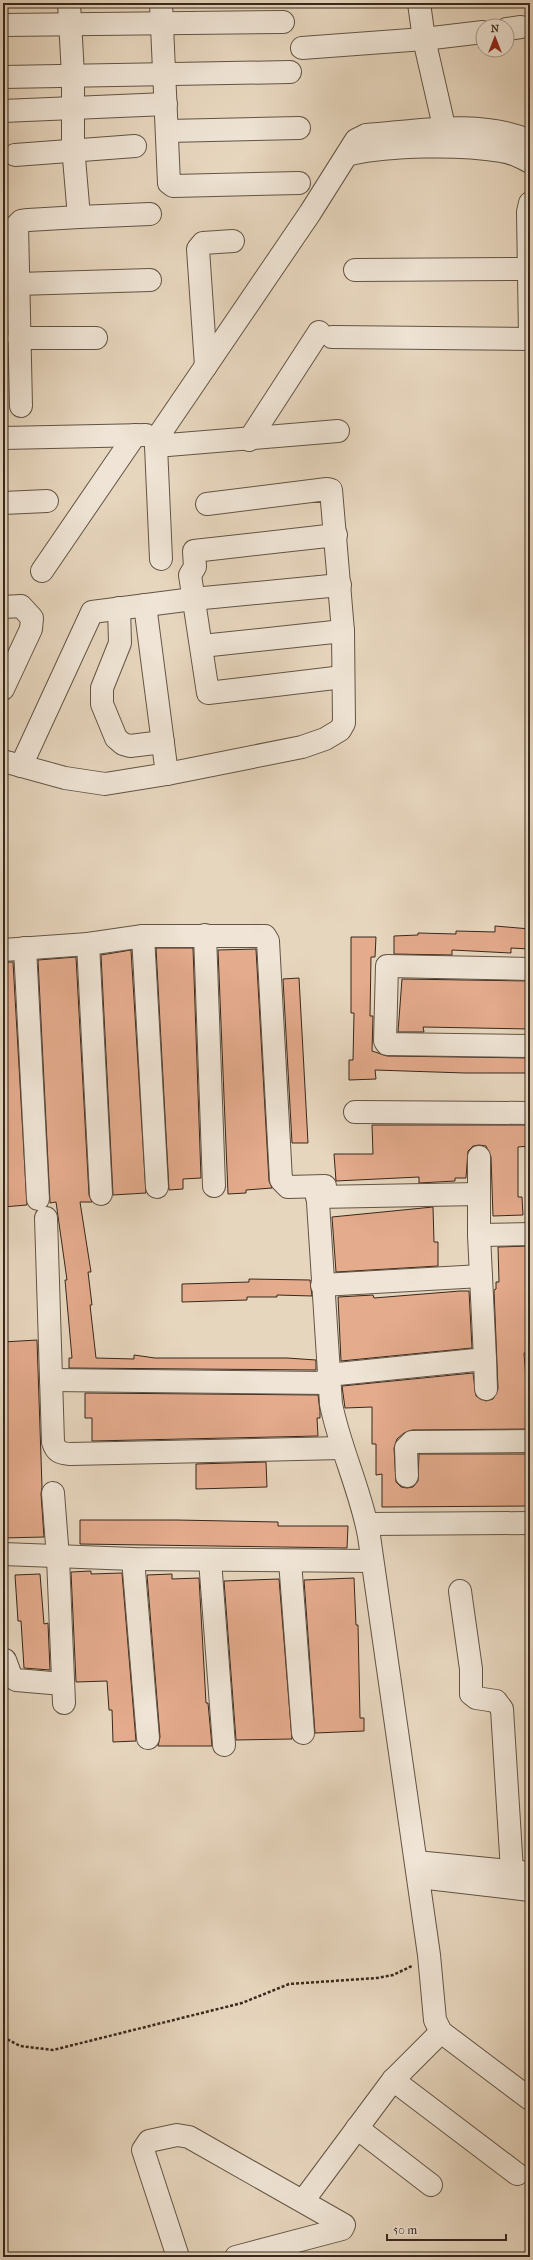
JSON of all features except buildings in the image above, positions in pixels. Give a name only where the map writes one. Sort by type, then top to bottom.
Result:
[{"type":"street","points":[[70,3],[73,75],[73,150],[79,217]]},
{"type":"street","points":[[419,3],[424,39],[446,138]]},
{"type":"street","points":[[162,14],[166,74],[169,183],[173,186],[299,182]]},
{"type":"street","points":[[3,25],[71,24],[162,14],[283,22]]},
{"type":"street","points":[[302,48],[424,39],[475,33]]},
{"type":"street","points":[[3,77],[290,72]]},
{"type":"street","points":[[3,111],[166,104]]},
{"type":"street","points":[[167,131],[299,128]]},
{"type":"street","points":[[161,558],[157,440],[348,155],[491,130],[530,141]]},
{"type":"street","points":[[446,138],[503,151],[530,162]]},
{"type":"street","points":[[14,155],[135,146]]},
{"type":"street","points":[[530,202],[528,212],[530,336]]},
{"type":"street","points":[[21,406],[17,225],[21,221],[150,214]]},
{"type":"street","points":[[206,366],[198,249],[203,243],[233,241]]},
{"type":"street","points":[[355,270],[529,269]]},
{"type":"street","points":[[18,284],[150,280]]},
{"type":"street","points":[[249,440],[326,334],[530,339]]},
{"type":"street","points":[[19,338],[96,338]]},
{"type":"street","points":[[3,438],[135,435],[157,440],[249,440],[338,431]]},
{"type":"street","points":[[42,571],[135,435]]},
{"type":"street","points":[[207,504],[327,489],[331,490],[333,495],[340,585],[343,631],[344,723],[340,730],[325,739],[302,747],[167,774],[105,784],[65,778],[12,764],[90,615],[97,610],[340,585]]},
{"type":"street","points":[[3,503],[47,501]]},
{"type":"street","points":[[336,535],[194,551],[195,567],[190,575],[208,693],[344,677]]},
{"type":"street","points":[[145,605],[167,774]]},
{"type":"street","points":[[3,607],[21,606],[32,618],[31,629],[9,663],[3,689]]},
{"type":"street","points":[[119,608],[120,643],[102,688],[102,704],[116,738],[123,744],[130,746],[163,742]]},
{"type":"street","points":[[202,646],[343,631]]},
{"type":"street","points":[[205,934],[214,1186]]},
{"type":"street","points":[[3,950],[88,944],[143,936],[205,934],[265,936],[268,941],[281,1180],[288,1187],[320,1190],[479,1194]]},
{"type":"street","points":[[143,936],[157,1187]]},
{"type":"street","points":[[88,944],[101,1194]]},
{"type":"street","points":[[25,948],[42,1208],[53,1442],[56,1450],[60,1453],[342,1448]]},
{"type":"street","points":[[530,968],[387,966],[386,1034],[387,1044],[530,1046]]},
{"type":"street","points":[[355,1112],[530,1113]]},
{"type":"street","points":[[479,1157],[479,1235],[486,1389]]},
{"type":"street","points":[[320,1190],[322,1285],[328,1379],[334,1419],[367,1524],[418,1869],[429,1955],[435,2020],[441,2032],[530,2099]]},
{"type":"street","points":[[479,1235],[530,1234]]},
{"type":"street","points":[[322,1285],[481,1276]]},
{"type":"street","points":[[51,1380],[328,1379],[485,1359]]},
{"type":"street","points":[[407,1476],[406,1448],[412,1442],[530,1441]]},
{"type":"street","points":[[5,1660],[11,1676],[16,1680],[64,1693],[58,1558],[53,1493]]},
{"type":"street","points":[[367,1524],[530,1523]]},
{"type":"street","points":[[3,1554],[58,1558],[372,1561]]},
{"type":"street","points":[[133,1559],[148,1738]]},
{"type":"street","points":[[210,1560],[224,1745]]},
{"type":"street","points":[[290,1561],[303,1733]]},
{"type":"street","points":[[418,1869],[521,1872],[502,1709],[496,1701],[476,1698],[471,1694],[471,1669],[460,1591]]},
{"type":"street","points":[[418,1869],[530,1890]]},
{"type":"street","points":[[303,2202],[393,2080],[441,2032]]},
{"type":"street","points":[[393,2080],[516,2174]]},
{"type":"street","points":[[357,2128],[431,2185]]},
{"type":"street","points":[[178,2257],[143,2156],[145,2144],[149,2140],[177,2135],[189,2137],[342,2224],[343,2228],[236,2257]]},
{"type":"path","points":[[3,2037],[20,2046],[53,2050],[242,2003],[289,1984],[377,1978],[393,1975],[407,1970],[429,1955]]}]
